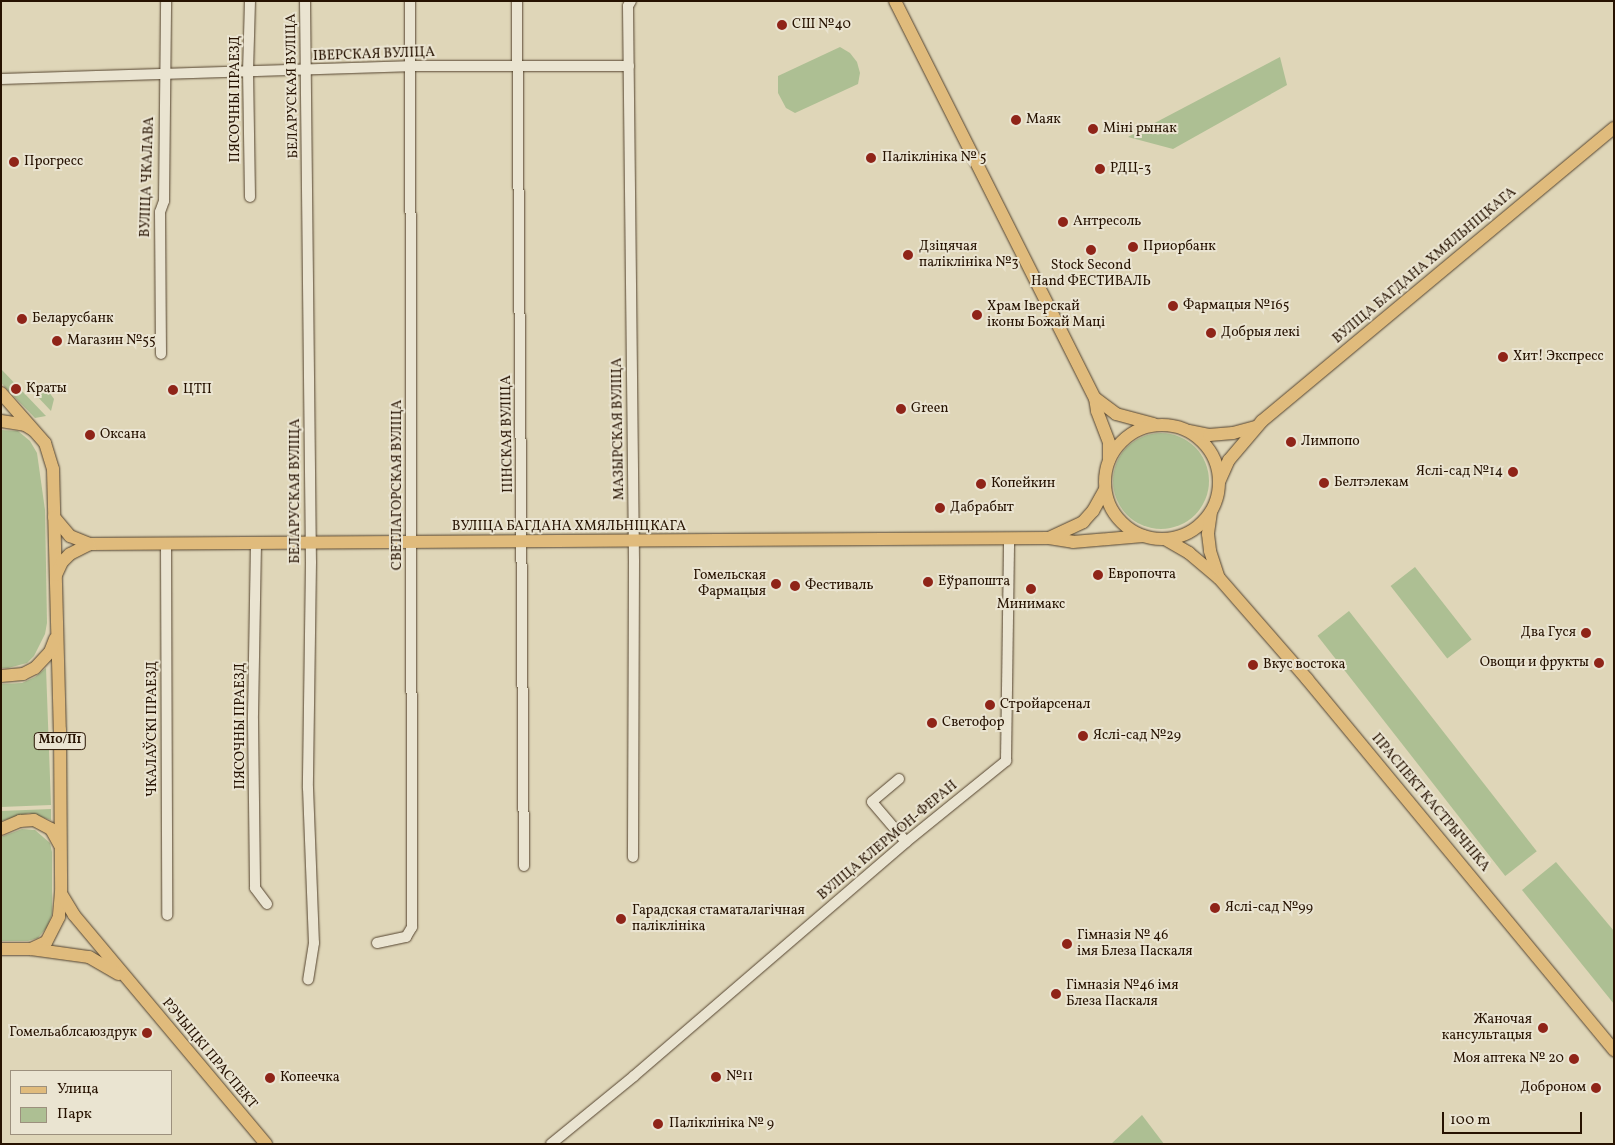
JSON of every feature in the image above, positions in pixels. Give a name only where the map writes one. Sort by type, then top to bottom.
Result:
[{"type":"main road","points":[[895,1],[1096,398],[1106,408],[1127,419],[1173,426],[1188,431],[1205,444],[1216,462],[1219,482],[1217,497],[1211,512],[1199,526],[1184,535],[1165,540],[1144,536],[1125,526],[1111,509],[1105,489],[1105,474],[1109,460],[1120,442],[1137,430],[1157,425]]},
{"type":"main road","name":"ВУЛІЦА БАГДАНА ХМЯЛЬНІЦКАГА","points":[[1219,482],[1229,460],[1256,426],[1614,128]]},
{"type":"main road","name":"М10/П1","points":[[1,393],[45,443],[53,469],[61,892],[60,911],[56,927],[46,942],[31,949],[1,950]]},
{"type":"main road","points":[[1096,398],[1097,411],[1109,443],[1109,460]]},
{"type":"main road","points":[[1,421],[25,425],[37,432]]},
{"type":"main road","name":"ВУЛІЦА БАГДАНА ХМЯЛЬНІЦКАГА","points":[[1188,431],[1209,434],[1233,433],[1256,426]]},
{"type":"main road","name":"ВУЛІЦА БАГДАНА ХМЯЛЬНІЦКАГА","points":[[1049,538],[1083,522],[1093,511],[1105,489]]},
{"type":"main road","name":"ПРАСПЕКТ КАСТРЫЧНІКА","points":[[1211,512],[1208,534],[1210,551],[1220,578]]},
{"type":"main road","points":[[54,517],[70,536],[90,544]]},
{"type":"main road","name":"ВУЛІЦА БАГДАНА ХМЯЛЬНІЦКАГА","points":[[90,544],[1049,538],[1073,542],[1144,536]]},
{"type":"main road","name":"ПРАСПЕКТ КАСТРЫЧНІКА","points":[[1165,540],[1189,552],[1220,578],[1319,694],[1614,1050]]},
{"type":"main road","points":[[55,577],[62,562],[70,554],[90,544]]},
{"type":"main road","name":"М10/П1","points":[[1,676],[23,674],[35,668],[50,652],[57,634]]},
{"type":"main road","points":[[1,828],[20,821],[34,820],[51,829],[60,847]]},
{"type":"main road","name":"РЭЧЫЦКІ ПРАСПЕКТ","points":[[61,892],[70,911],[266,1144]]},
{"type":"main road","name":"РЭЧЫЦКІ ПРАСПЕКТ","points":[[31,949],[89,957],[112,969],[130,983]]},
{"type":"street","name":"ВУЛІЦА ЧКАЛАВА","points":[[161,354],[160,212],[164,201],[166,1]]},
{"type":"street","name":"ПЯСОЧНЫ ПРАЕЗД","points":[[250,1],[248,72],[250,197]]},
{"type":"street","name":"БЕЛАРУСКАЯ ВУЛІЦА","points":[[305,1],[311,544],[308,788],[314,943],[308,980]]},
{"type":"street","name":"СВЕТЛАГОРСКАЯ ВУЛІЦА","points":[[377,943],[406,937],[412,927],[412,543],[408,66],[410,1]]},
{"type":"street","name":"ПІНСКАЯ ВУЛІЦА","points":[[517,1],[523,542],[524,866]]},
{"type":"street","name":"МАЗЫРСКАЯ ВУЛІЦА","points":[[631,1],[628,6],[634,542],[633,857]]},
{"type":"street","name":"ІВЕРСКАЯ ВУЛІЦА","points":[[1,79],[307,71],[408,66],[629,66]]},
{"type":"street","name":"ВУЛІЦА КЛЕРМОН-ФЕРАН","points":[[551,1144],[634,1076],[906,842],[1006,761],[1008,539]]},
{"type":"street","name":"ПЯСОЧНЫ ПРАЕЗД","points":[[256,543],[255,888],[267,904]]},
{"type":"street","name":"ЧКАЛАЎСКІ ПРАЕЗД","points":[[166,544],[167,915]]},
{"type":"street","points":[[899,779],[872,802],[906,842]]},
{"type":"green space","points":[[840,47],[850,53],[857,62],[860,73],[858,84],[795,113],[786,108],[778,93],[778,76]]},
{"type":"green space","points":[[1280,57],[1287,85],[1173,149],[1128,137]]},
{"type":"green space","points":[[1,369],[46,416],[35,418],[1,383]]},
{"type":"green space","points":[[41,391],[49,392],[54,399],[51,411],[35,394]]},
{"type":"green space","points":[[1,430],[18,431],[30,441],[37,453],[45,510],[47,623],[45,634],[34,656],[27,663],[8,668],[1,668]]},
{"type":"green space","points":[[1161,433],[1179,437],[1195,447],[1205,463],[1209,481],[1205,499],[1195,515],[1179,525],[1161,529],[1143,525],[1127,515],[1117,499],[1113,481],[1117,463],[1127,447],[1143,437]]},
{"type":"green space","points":[[1415,567],[1472,639],[1447,659],[1391,586]]},
{"type":"green space","points":[[1349,611],[1537,851],[1505,876],[1317,636]]},
{"type":"green space","points":[[46,668],[51,805],[1,807],[1,684],[22,683],[35,677]]},
{"type":"green space","points":[[51,809],[51,820],[29,813],[1,821],[1,811]]},
{"type":"green space","points":[[22,829],[35,830],[50,843],[52,852],[52,914],[47,927],[38,938],[28,941],[1,941],[1,837]]},
{"type":"green space","points":[[1556,862],[1614,931],[1614,1004],[1522,890]]},
{"type":"green space","points":[[1142,1115],[1164,1144],[1111,1144]]},
{"type":"place","name":"СШ №40","points":[[782,25]]},
{"type":"place","name":"Маяк","points":[[1016,120]]},
{"type":"place","name":"Міні рынак","points":[[1093,129]]},
{"type":"place","name":"Паліклініка № 5","points":[[871,158]]},
{"type":"place","name":"Прогресс","points":[[14,162]]},
{"type":"place","name":"РДЦ-3","points":[[1100,169]]},
{"type":"place","name":"Антресоль","points":[[1063,222]]},
{"type":"place","name":"Приорбанк","points":[[1133,247]]},
{"type":"place","name":"Stock Second Hand ФЕСТИВАЛЬ","points":[[1091,250]]},
{"type":"place","name":"Дзіцячая паліклініка №3","points":[[908,255]]},
{"type":"place","name":"Фармацыя №165","points":[[1173,306]]},
{"type":"place","name":"Храм Іверскай іконы Божай Маці","points":[[977,315]]},
{"type":"place","name":"Беларусбанк","points":[[22,319]]},
{"type":"place","name":"Добрыя лекі","points":[[1211,333]]},
{"type":"place","name":"Магазин №55","points":[[57,341]]},
{"type":"place","name":"Хит! Экспресс","points":[[1503,357]]},
{"type":"place","name":"Краты","points":[[16,389]]},
{"type":"place","name":"ЦТП","points":[[173,390]]},
{"type":"place","name":"Green","points":[[901,409]]},
{"type":"place","name":"Оксана","points":[[90,435]]},
{"type":"place","name":"Лимпопо","points":[[1291,442]]},
{"type":"place","name":"Яслі-сад №14","points":[[1513,472]]},
{"type":"place","name":"Белтэлекам","points":[[1324,483]]},
{"type":"place","name":"Копейкин","points":[[981,484]]},
{"type":"place","name":"Дабрабыт","points":[[940,508]]},
{"type":"place","name":"Европочта","points":[[1098,575]]},
{"type":"place","name":"Еўрапошта","points":[[928,582]]},
{"type":"place","name":"Гомельская Фармацыя","points":[[776,584]]},
{"type":"place","name":"Фестиваль","points":[[795,586]]},
{"type":"place","name":"Минимакс","points":[[1031,589]]},
{"type":"place","name":"Два Гуся","points":[[1586,633]]},
{"type":"place","name":"Овощи и фрукты","points":[[1599,663]]},
{"type":"place","name":"Вкус востока","points":[[1253,665]]},
{"type":"place","name":"Стройарсенал","points":[[990,705]]},
{"type":"place","name":"Светофор","points":[[932,723]]},
{"type":"place","name":"Яслі-сад №29","points":[[1083,736]]},
{"type":"place","name":"Яслі-сад №99","points":[[1215,908]]},
{"type":"place","name":"Гарадская стаматалагічная паліклініка","points":[[621,919]]},
{"type":"place","name":"Гімназія № 46 імя Блеза Паскаля","points":[[1067,944]]},
{"type":"place","name":"Гімназія №46 імя Блеза Паскаля","points":[[1056,994]]},
{"type":"place","name":"Жаночая кансультацыя","points":[[1543,1028]]},
{"type":"place","name":"Гомельаблсаюздрук","points":[[147,1033]]},
{"type":"place","name":"Моя аптека № 20","points":[[1574,1059]]},
{"type":"place","name":"№11","points":[[716,1077]]},
{"type":"place","name":"Копеечка","points":[[270,1078]]},
{"type":"place","name":"Доброном","points":[[1596,1088]]},
{"type":"place","name":"Паліклініка № 9","points":[[658,1124]]}]
